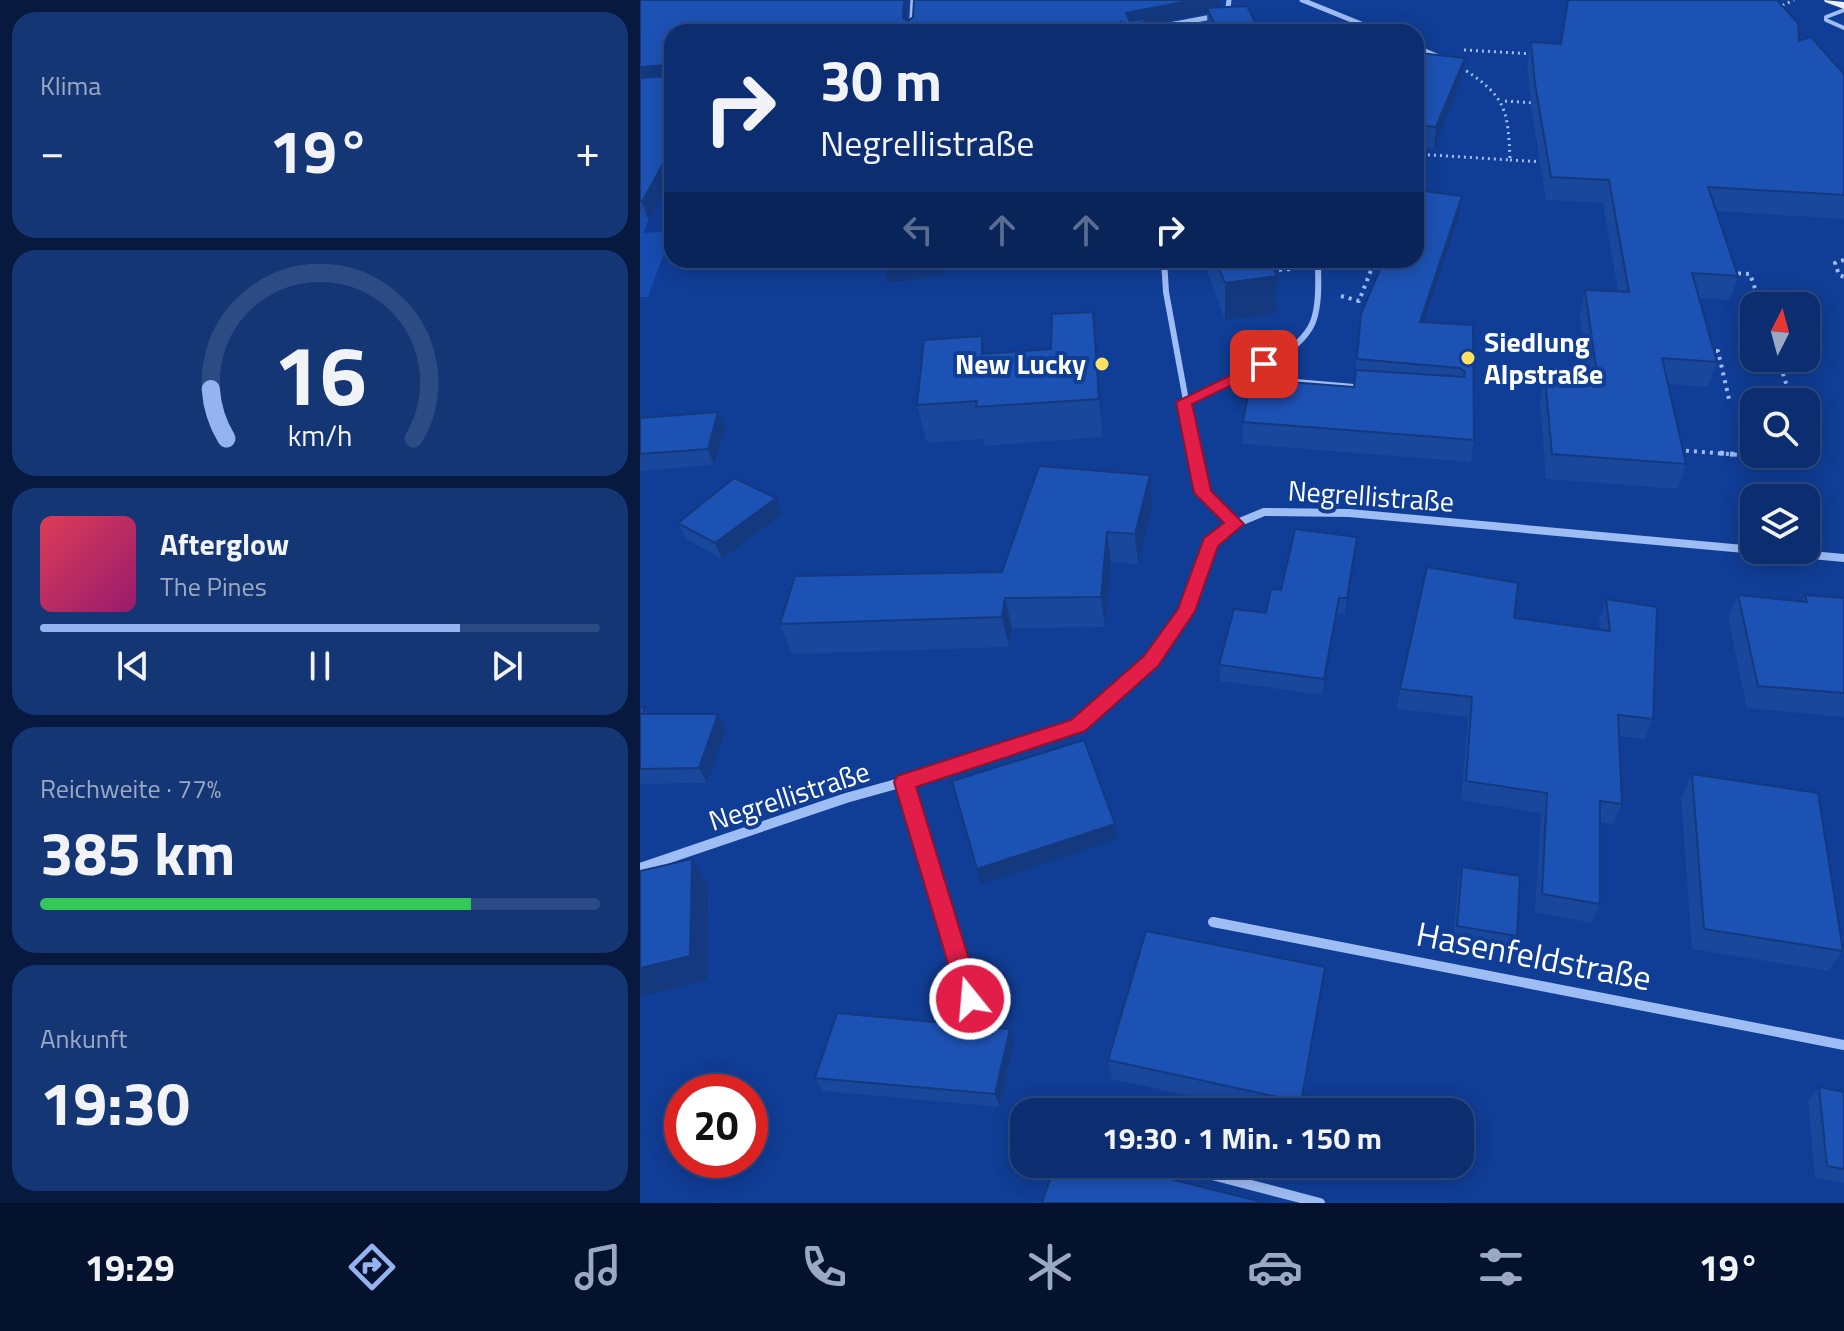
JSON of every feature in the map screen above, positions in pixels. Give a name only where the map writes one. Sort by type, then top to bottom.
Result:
[{"type":"main road","points":[[1829,0],[1844,8]]},
{"type":"street","points":[[912,24],[913,0]]},
{"type":"street","points":[[1222,24],[1229,0]]},
{"type":"street","points":[[1302,0],[1361,24]]},
{"type":"street","points":[[1177,24],[1227,15]]},
{"type":"street","points":[[1424,50],[1465,70]]},
{"type":"street","points":[[1164,268],[1184,402],[1203,493],[1235,524]]},
{"type":"street","points":[[1184,402],[1289,351],[1313,325],[1318,268]]},
{"type":"street","name":"Negrellistraße","points":[[640,868],[846,798],[1078,726],[1151,661],[1186,611],[1210,542],[1235,524],[1264,512],[1349,513],[1844,558]]},
{"type":"street","name":"Hasenfeldstraße","points":[[1213,922],[1844,1045]]},
{"type":"street","points":[[1224,1178],[1320,1203]]},
{"type":"lane","points":[[1844,8],[1826,17],[1826,20],[1844,28]]},
{"type":"lane","points":[[1238,376],[1362,387]]},
{"type":"lane","points":[[904,782],[970,999]]},
{"type":"path","points":[[1785,15],[1773,10],[1794,0]]},
{"type":"path","points":[[1424,50],[1533,54]]},
{"type":"path","points":[[1465,70],[1490,85],[1505,101],[1510,160]]},
{"type":"path","points":[[1505,101],[1536,103]]},
{"type":"path","points":[[1424,155],[1558,162]]},
{"type":"path","points":[[1844,260],[1835,263],[1839,275],[1844,277]]},
{"type":"path","points":[[1258,270],[1287,268]]},
{"type":"path","points":[[1318,291],[1359,301],[1372,268]]},
{"type":"path","points":[[1721,273],[1750,274],[1756,292]]},
{"type":"path","points":[[1699,351],[1718,351],[1729,399]]},
{"type":"path","points":[[1669,450],[1740,455]]},
{"type":"shaded area","points":[[640,210],[652,212],[643,233],[664,232],[664,253],[648,297],[640,297]]},
{"type":"building","points":[[640,0],[904,0],[903,18],[908,21],[913,17],[914,0],[1193,0],[1126,13],[1130,21],[1157,17],[1138,24],[1122,24],[1121,21],[1121,24],[664,24],[664,65],[640,67]]},
{"type":"building","points":[[1568,0],[1777,0],[1798,23],[1799,41],[1811,37],[1844,74],[1844,195],[1708,187],[1738,276],[1692,273],[1717,362],[1662,358],[1686,464],[1552,454],[1545,377],[1598,381],[1585,290],[1629,292],[1609,180],[1551,177],[1531,42],[1561,44]]},
{"type":"building","points":[[1247,6],[1256,24],[1214,24],[1207,8]]},
{"type":"building","points":[[1424,53],[1465,58],[1436,127],[1424,126]]},
{"type":"building","points":[[664,76],[664,162],[642,202],[640,200],[640,78]]},
{"type":"building","points":[[1424,191],[1462,196],[1420,322],[1473,325],[1474,440],[1243,422],[1251,379],[1354,387],[1356,370],[1464,377],[1465,372],[1460,368],[1357,359],[1361,314],[1381,268],[1424,268]]},
{"type":"building","points":[[1219,268],[1274,268],[1277,276],[1225,283]]},
{"type":"building","points":[[1093,312],[1099,399],[976,407],[977,401],[917,405],[924,340],[982,336],[982,354],[1051,349],[1052,314]]},
{"type":"building","points":[[718,412],[708,449],[640,454],[640,418]]},
{"type":"building","points":[[1039,466],[1150,475],[1135,534],[1107,532],[1101,597],[1005,598],[1002,617],[780,624],[795,576],[1002,572]]},
{"type":"building","points":[[734,478],[776,498],[715,543],[678,523]]},
{"type":"building","points":[[1295,529],[1357,537],[1347,598],[1339,598],[1324,679],[1219,665],[1234,609],[1266,613],[1271,589],[1281,590]]},
{"type":"building","points":[[1427,567],[1518,583],[1514,618],[1610,631],[1606,599],[1657,607],[1653,719],[1618,715],[1622,804],[1600,801],[1600,904],[1542,894],[1547,793],[1466,781],[1472,697],[1400,689]]},
{"type":"building","points":[[1738,595],[1807,602],[1805,595],[1844,598],[1844,693],[1758,686]]},
{"type":"building","points":[[645,707],[642,714],[718,714],[699,768],[640,769],[640,708]]},
{"type":"building","points":[[1084,740],[1115,824],[977,869],[952,781]]},
{"type":"building","points":[[1692,774],[1818,793],[1843,951],[1704,929]]},
{"type":"building","points":[[692,859],[690,956],[640,968],[640,871]]},
{"type":"building","points":[[1462,867],[1520,876],[1517,936],[1457,926]]},
{"type":"building","points":[[1146,931],[1325,967],[1302,1098],[1283,1098],[1108,1060]]},
{"type":"building","points":[[837,1013],[1010,1029],[995,1094],[815,1078]]},
{"type":"building","points":[[1819,1087],[1844,1092],[1844,1169],[1827,1166]]},
{"type":"building","points":[[1050,1178],[1167,1178],[1266,1203],[1042,1203]]},
{"type":"place","name":"Siedlung Alpstraße","points":[[1468,358]]},
{"type":"place","name":"New Lucky","points":[[1102,364]]},
{"type":"route","points":[[970,999],[904,782],[1078,726],[1151,661],[1193,597],[1210,542],[1235,524],[1203,493],[1184,402],[1264,364]]}]
